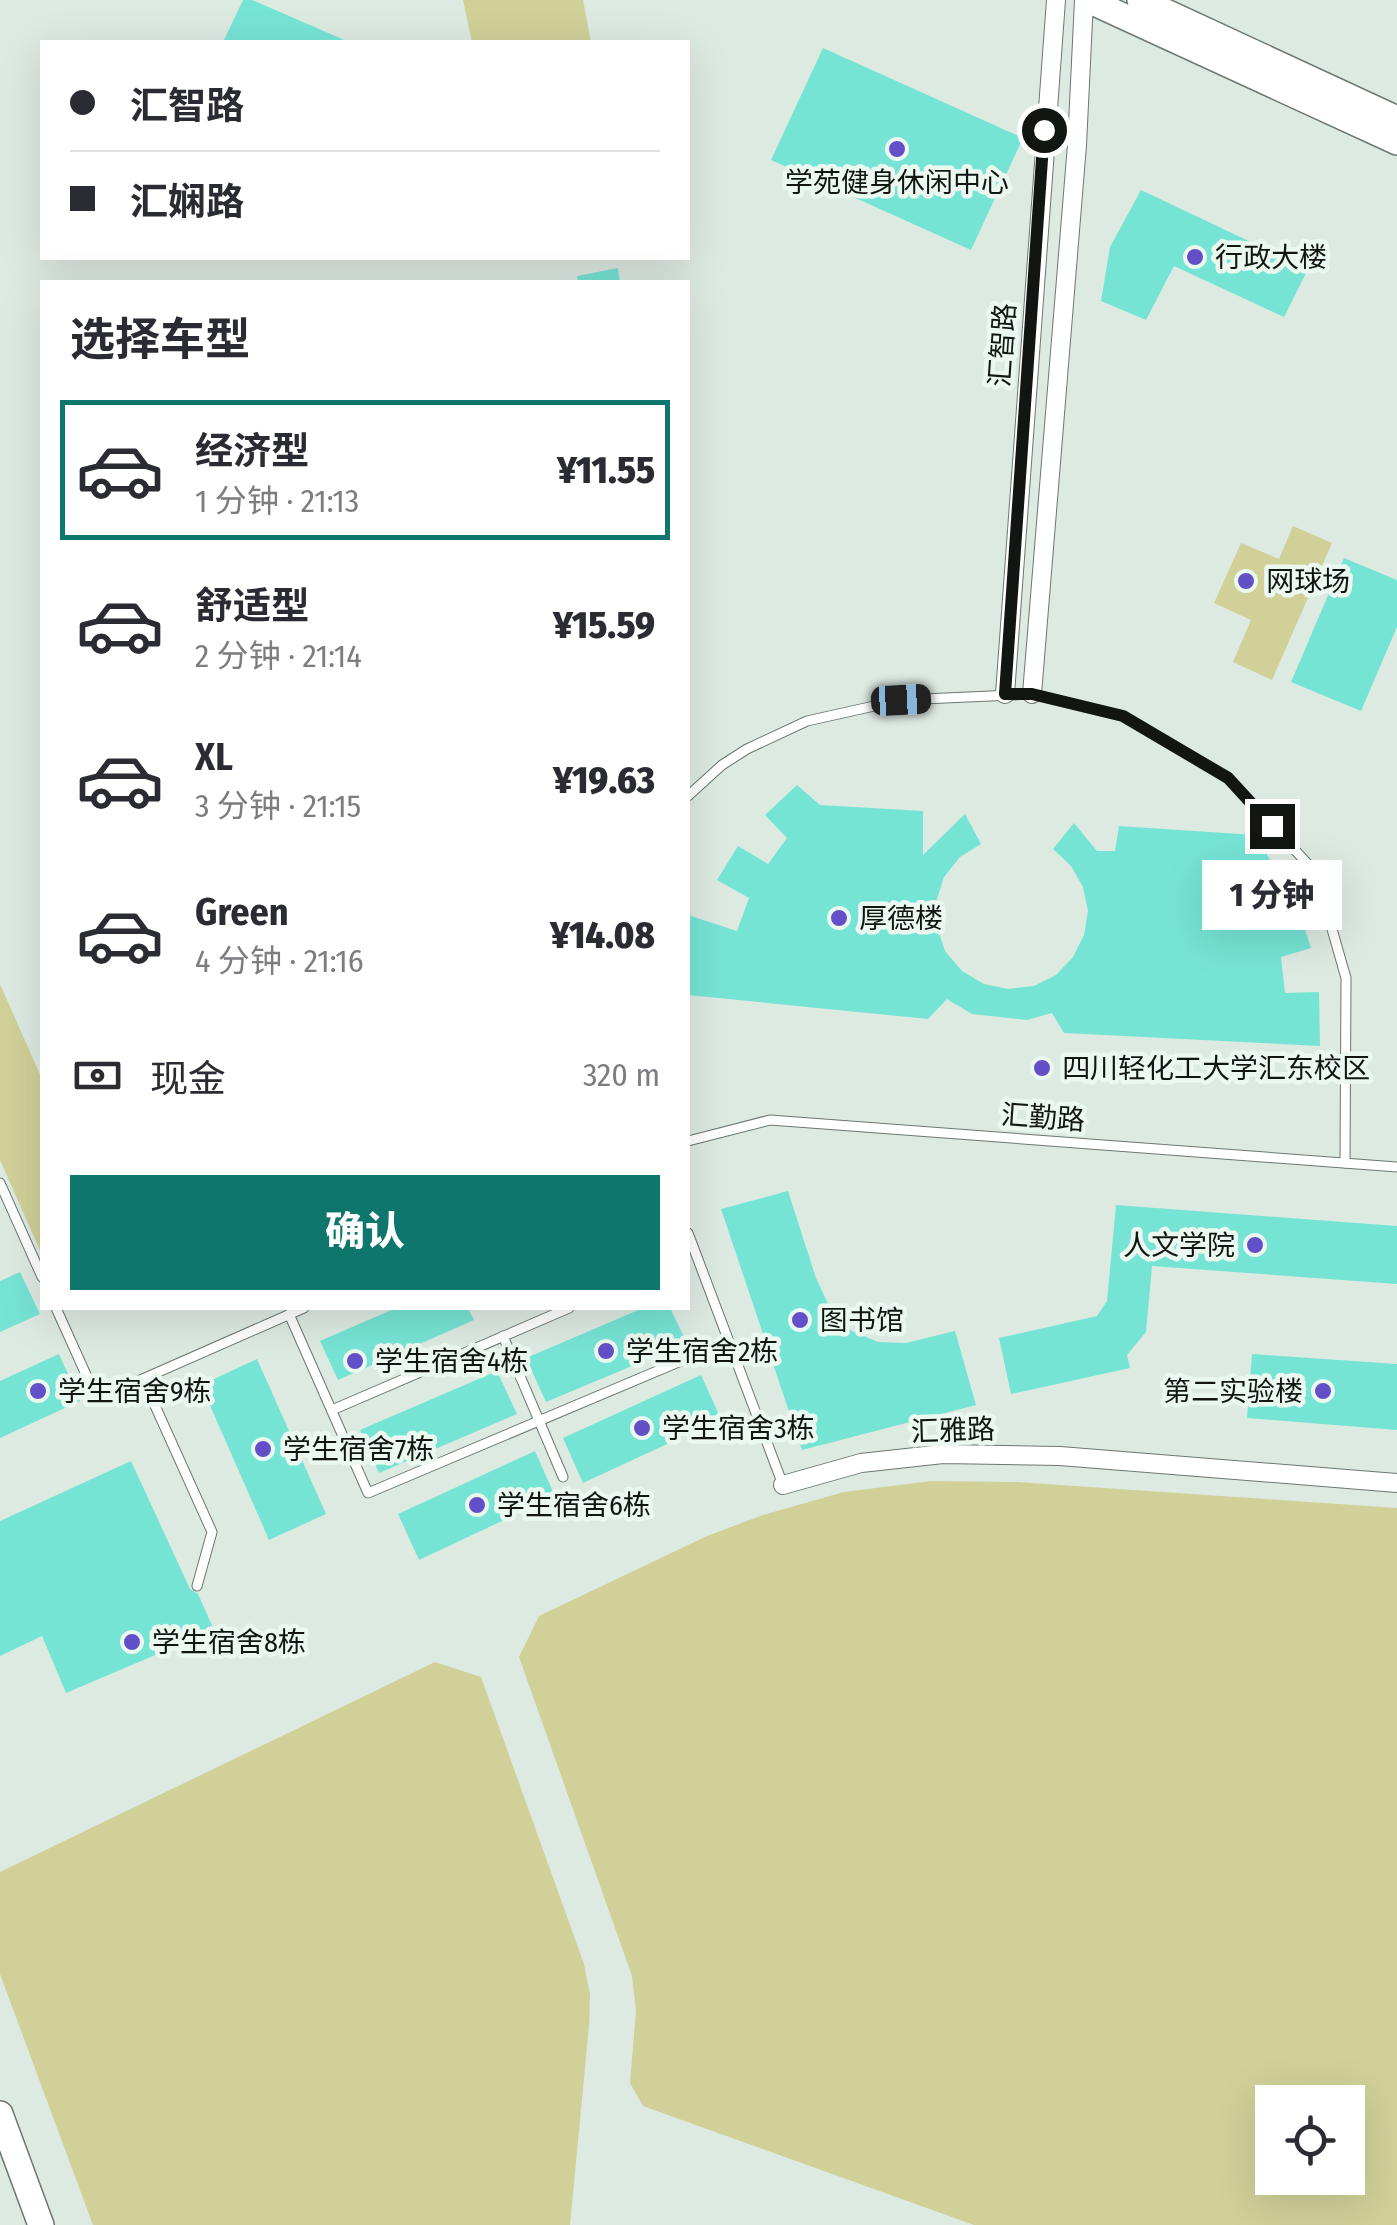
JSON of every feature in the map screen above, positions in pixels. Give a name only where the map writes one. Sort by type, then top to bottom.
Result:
[{"type":"main road","points":[[1086,0],[1397,142]]},
{"type":"main road","points":[[1140,0],[1397,118]]},
{"type":"main road","points":[[0,2114],[41,2225]]},
{"type":"street","name":"汇智路","points":[[1005,694],[1056,0]]},
{"type":"street","name":"汇智路","points":[[1032,694],[1086,0]]},
{"type":"street","name":"汇雅路","points":[[783,1485],[860,1464],[943,1454],[1060,1456],[1397,1484]]},
{"type":"lane","points":[[690,794],[747,749],[807,721],[901,700],[1032,694],[1123,716],[1228,778],[1316,874],[1346,978],[1344,1162]]},
{"type":"lane","name":"汇勤路","points":[[690,1140],[770,1120],[1397,1167]]},
{"type":"lane","points":[[0,1183],[40,1273]]},
{"type":"lane","name":"汇雅路","points":[[690,1255],[783,1485]]},
{"type":"lane","points":[[57,1310],[97,1399],[299,1310]]},
{"type":"lane","points":[[332,1410],[564,1310]]},
{"type":"lane","points":[[289,1314],[368,1492],[726,1342]]},
{"type":"lane","points":[[503,1336],[563,1477]]},
{"type":"lane","points":[[143,1379],[212,1532],[196,1586]]},
{"type":"green space","points":[[463,0],[583,0],[591,40],[472,40]]},
{"type":"green space","points":[[1293,526],[1332,543],[1272,680],[1233,662],[1251,620],[1214,603],[1241,543],[1279,559]]},
{"type":"green space","points":[[0,984],[40,1074],[40,1250],[0,1160]]},
{"type":"green space","points":[[931,1481],[1017,1482],[1397,1508],[1397,2225],[974,2225],[643,2106],[630,2083],[636,2011],[632,1976],[519,1657],[539,1616],[707,1536],[844,1492]]},
{"type":"green space","points":[[435,1662],[481,1677],[584,1964],[590,1994],[589,2026],[570,2225],[93,2225],[0,1974],[0,1872]]},
{"type":"building","points":[[243,0],[252,0],[344,40],[224,40]]},
{"type":"building","name":"学苑健身休闲中心","points":[[823,48],[1023,138],[971,250],[771,160]]},
{"type":"building","name":"行政大楼","points":[[1141,190],[1308,269],[1284,317],[1174,266],[1146,320],[1101,301],[1110,247]]},
{"type":"building","points":[[618,268],[620,280],[578,280],[577,276]]},
{"type":"building","points":[[1344,558],[1397,580],[1397,627],[1361,711],[1291,682]]},
{"type":"building","name":"厚德楼","points":[[797,785],[820,805],[923,811],[923,855],[965,814],[981,844],[960,857],[944,877],[936,902],[937,927],[945,951],[962,971],[984,984],[1008,989],[1034,986],[1056,975],[1073,957],[1084,935],[1088,911],[1083,887],[1071,866],[1053,849],[1074,823],[1097,851],[1115,851],[1119,826],[1255,835],[1278,873],[1250,888],[1268,920],[1299,911],[1311,948],[1281,957],[1285,993],[1319,992],[1320,1046],[1064,1033],[1052,1013],[1027,1020],[972,1014],[947,999],[928,1019],[690,995],[690,916],[737,931],[749,898],[717,880],[738,846],[768,864],[787,838],[765,815]]},
{"type":"building","name":"图书馆","points":[[788,1191],[816,1278],[831,1310],[852,1331],[878,1342],[906,1343],[955,1331],[976,1405],[802,1450],[721,1209]]},
{"type":"building","name":"人文学院","points":[[1116,1205],[1397,1226],[1397,1284],[1152,1266],[1146,1332],[1127,1355],[1130,1368],[1011,1394],[999,1338],[1097,1316],[1107,1301]]},
{"type":"building","points":[[20,1272],[40,1314],[0,1332],[0,1281]]},
{"type":"building","name":"学生宿舍4栋","points":[[391,1310],[469,1310],[474,1320],[338,1380],[320,1341]]},
{"type":"building","name":"学生宿舍2栋","points":[[638,1310],[671,1310],[687,1343],[546,1402],[526,1358]]},
{"type":"building","name":"学生宿舍9栋","points":[[59,1354],[80,1401],[0,1438],[0,1381]]},
{"type":"building","name":"第二实验楼","points":[[1252,1354],[1397,1364],[1397,1430],[1247,1418]]},
{"type":"building","name":"学生宿舍7栋","points":[[257,1359],[326,1514],[269,1540],[201,1385]]},
{"type":"building","points":[[497,1371],[517,1414],[379,1473],[360,1430]]},
{"type":"building","name":"学生宿舍3栋","points":[[701,1375],[721,1419],[583,1483],[563,1438]]},
{"type":"building","name":"学生宿舍6栋","points":[[535,1451],[555,1496],[419,1560],[398,1514]]},
{"type":"building","points":[[131,1461],[190,1589],[198,1594],[214,1630],[66,1693],[42,1636],[0,1656],[0,1521]]},
{"type":"place","name":"学苑健身休闲中心","points":[[897,149]]},
{"type":"place","name":"行政大楼","points":[[1195,257]]},
{"type":"place","name":"网球场","points":[[1246,581]]},
{"type":"place","name":"厚德楼","points":[[839,918]]},
{"type":"place","name":"四川轻化工大学汇东校区","points":[[1042,1068]]},
{"type":"place","name":"人文学院","points":[[1255,1245]]},
{"type":"place","name":"图书馆","points":[[800,1320]]},
{"type":"place","name":"学生宿舍2栋","points":[[606,1351]]},
{"type":"place","name":"学生宿舍4栋","points":[[355,1361]]},
{"type":"place","name":"学生宿舍9栋","points":[[38,1391]]},
{"type":"place","name":"第二实验楼","points":[[1323,1391]]},
{"type":"place","name":"学生宿舍3栋","points":[[642,1428]]},
{"type":"place","name":"学生宿舍7栋","points":[[263,1449]]},
{"type":"place","name":"学生宿舍6栋","points":[[477,1505]]},
{"type":"place","name":"学生宿舍8栋","points":[[132,1642]]},
{"type":"route","points":[[1044,130],[1005,694],[1032,694],[1123,716],[1228,778],[1272,826]]}]
